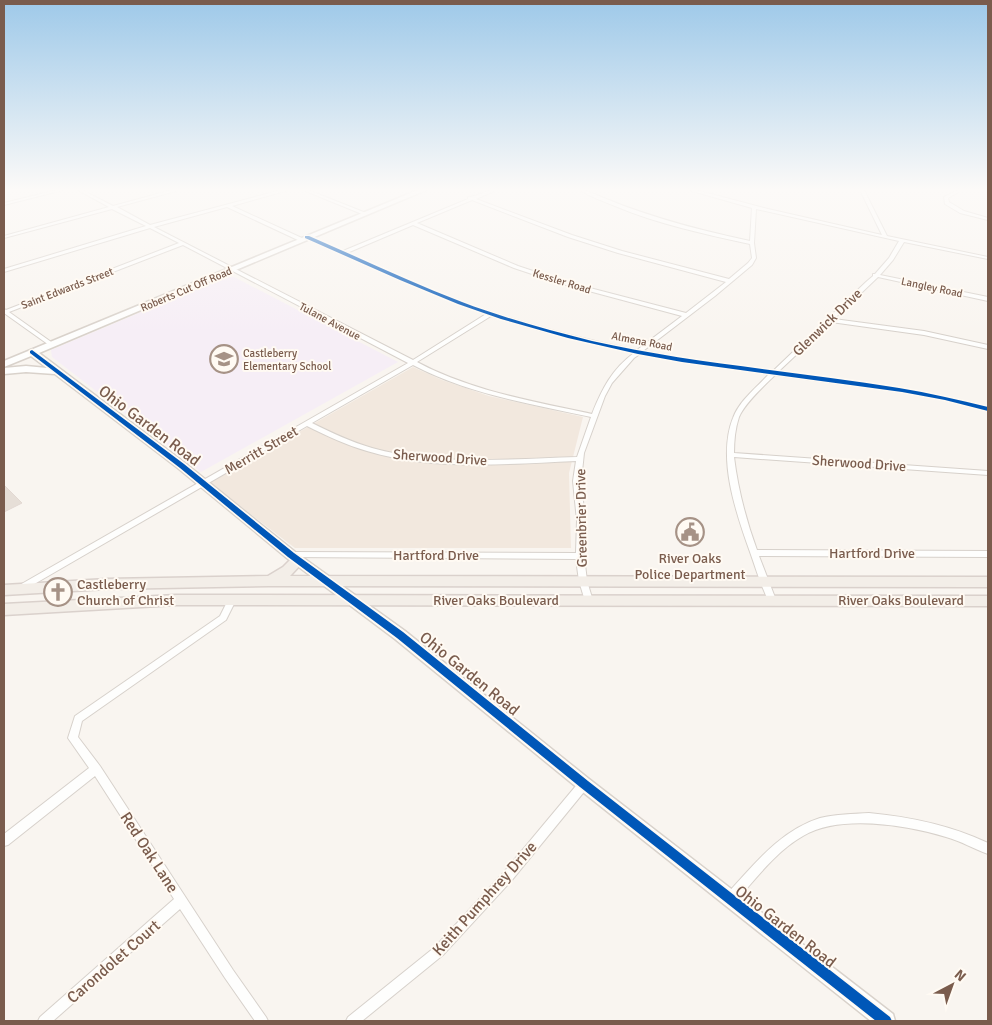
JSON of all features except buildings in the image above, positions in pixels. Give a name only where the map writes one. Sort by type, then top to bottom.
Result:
[{"type":"main road","points":[[269,581],[288,571],[294,557]]},
{"type":"main road","name":"River Oaks Boulevard","points":[[4,590],[107,584],[269,581],[988,582]]},
{"type":"main road","points":[[227,600],[231,593],[292,592],[297,590],[303,581]]},
{"type":"main road","points":[[386,600],[380,594],[383,588],[391,586],[457,588],[464,581]]},
{"type":"main road","name":"River Oaks Boulevard","points":[[4,610],[176,600],[988,601]]},
{"type":"street","points":[[4,271],[112,238]]},
{"type":"street","name":"Tulane Avenue","points":[[174,238],[412,364],[490,393],[594,416]]},
{"type":"street","points":[[342,253],[380,238]]},
{"type":"street","name":"Kessler Road","points":[[447,238],[516,267],[561,282],[686,315]]},
{"type":"street","points":[[578,238],[730,281]]},
{"type":"street","points":[[728,238],[752,243]]},
{"type":"street","name":"Greenbrier Drive","points":[[589,601],[583,581],[580,556],[581,521],[578,481],[580,460],[587,431],[609,382],[638,352],[730,281],[754,258],[752,238]]},
{"type":"street","points":[[889,238],[988,258]]},
{"type":"street","name":"Almena Road","points":[[304,239],[490,314],[584,341],[695,363],[836,379],[941,397],[988,409]]},
{"type":"street","name":"Roberts Cut Off Road","points":[[4,364],[304,239]]},
{"type":"street","name":"Glenwick Drive","points":[[772,600],[742,517],[733,479],[730,455],[732,430],[736,417],[747,401],[773,373],[875,276],[898,251],[902,241]]},
{"type":"street","name":"Saint Edwards Street","points":[[5,312],[184,243]]},
{"type":"street","name":"Langley Road","points":[[875,276],[988,299]]},
{"type":"street","points":[[5,312],[51,344]]},
{"type":"street","name":"Merritt Street","points":[[4,597],[412,364],[490,314]]},
{"type":"street","points":[[830,320],[924,333],[988,347]]},
{"type":"street","name":"Ohio Garden Road","points":[[32,352],[294,557],[400,634],[584,784],[886,1021]]},
{"type":"street","points":[[4,371],[26,369],[56,371]]},
{"type":"street","name":"Sherwood Drive","points":[[306,423],[342,440],[376,451],[412,458],[475,461],[580,460]]},
{"type":"street","name":"Sherwood Drive","points":[[730,455],[988,472]]},
{"type":"street","name":"Hartford Drive","points":[[755,553],[988,554]]},
{"type":"street","name":"Hartford Drive","points":[[294,557],[580,556]]},
{"type":"street","name":"Red Oak Lane","points":[[227,600],[223,618],[114,692],[78,719],[73,738],[96,769],[228,974],[262,1021]]},
{"type":"street","points":[[4,841],[96,769]]},
{"type":"street","name":"Keith Pumphrey Drive","points":[[352,1021],[439,951],[508,876],[584,784]]},
{"type":"street","points":[[730,899],[782,844],[802,831],[828,821],[871,818],[920,823],[988,849]]},
{"type":"street","name":"Carondolet Court","points":[[44,1021],[181,900]]},
{"type":"shaded area","name":"Castleberry Elementary School","points":[[234,277],[398,362],[201,472],[52,357],[51,350],[222,278]]},
{"type":"shaded area","points":[[413,367],[442,380],[489,396],[583,417],[569,473],[571,548],[295,548],[210,483]]},
{"type":"cycle path","points":[[309,238],[460,303],[503,318],[570,337],[682,360],[902,390],[988,409]]},
{"type":"cycle path","points":[[32,352],[182,466],[291,555],[400,635],[584,784],[886,1021]]},
{"type":"place","name":"Castleberry Elementary School","points":[[224,359]]},
{"type":"place","name":"River Oaks Police Department","points":[[690,532]]},
{"type":"place","name":"Castleberry Church of Christ","points":[[58,592]]}]
